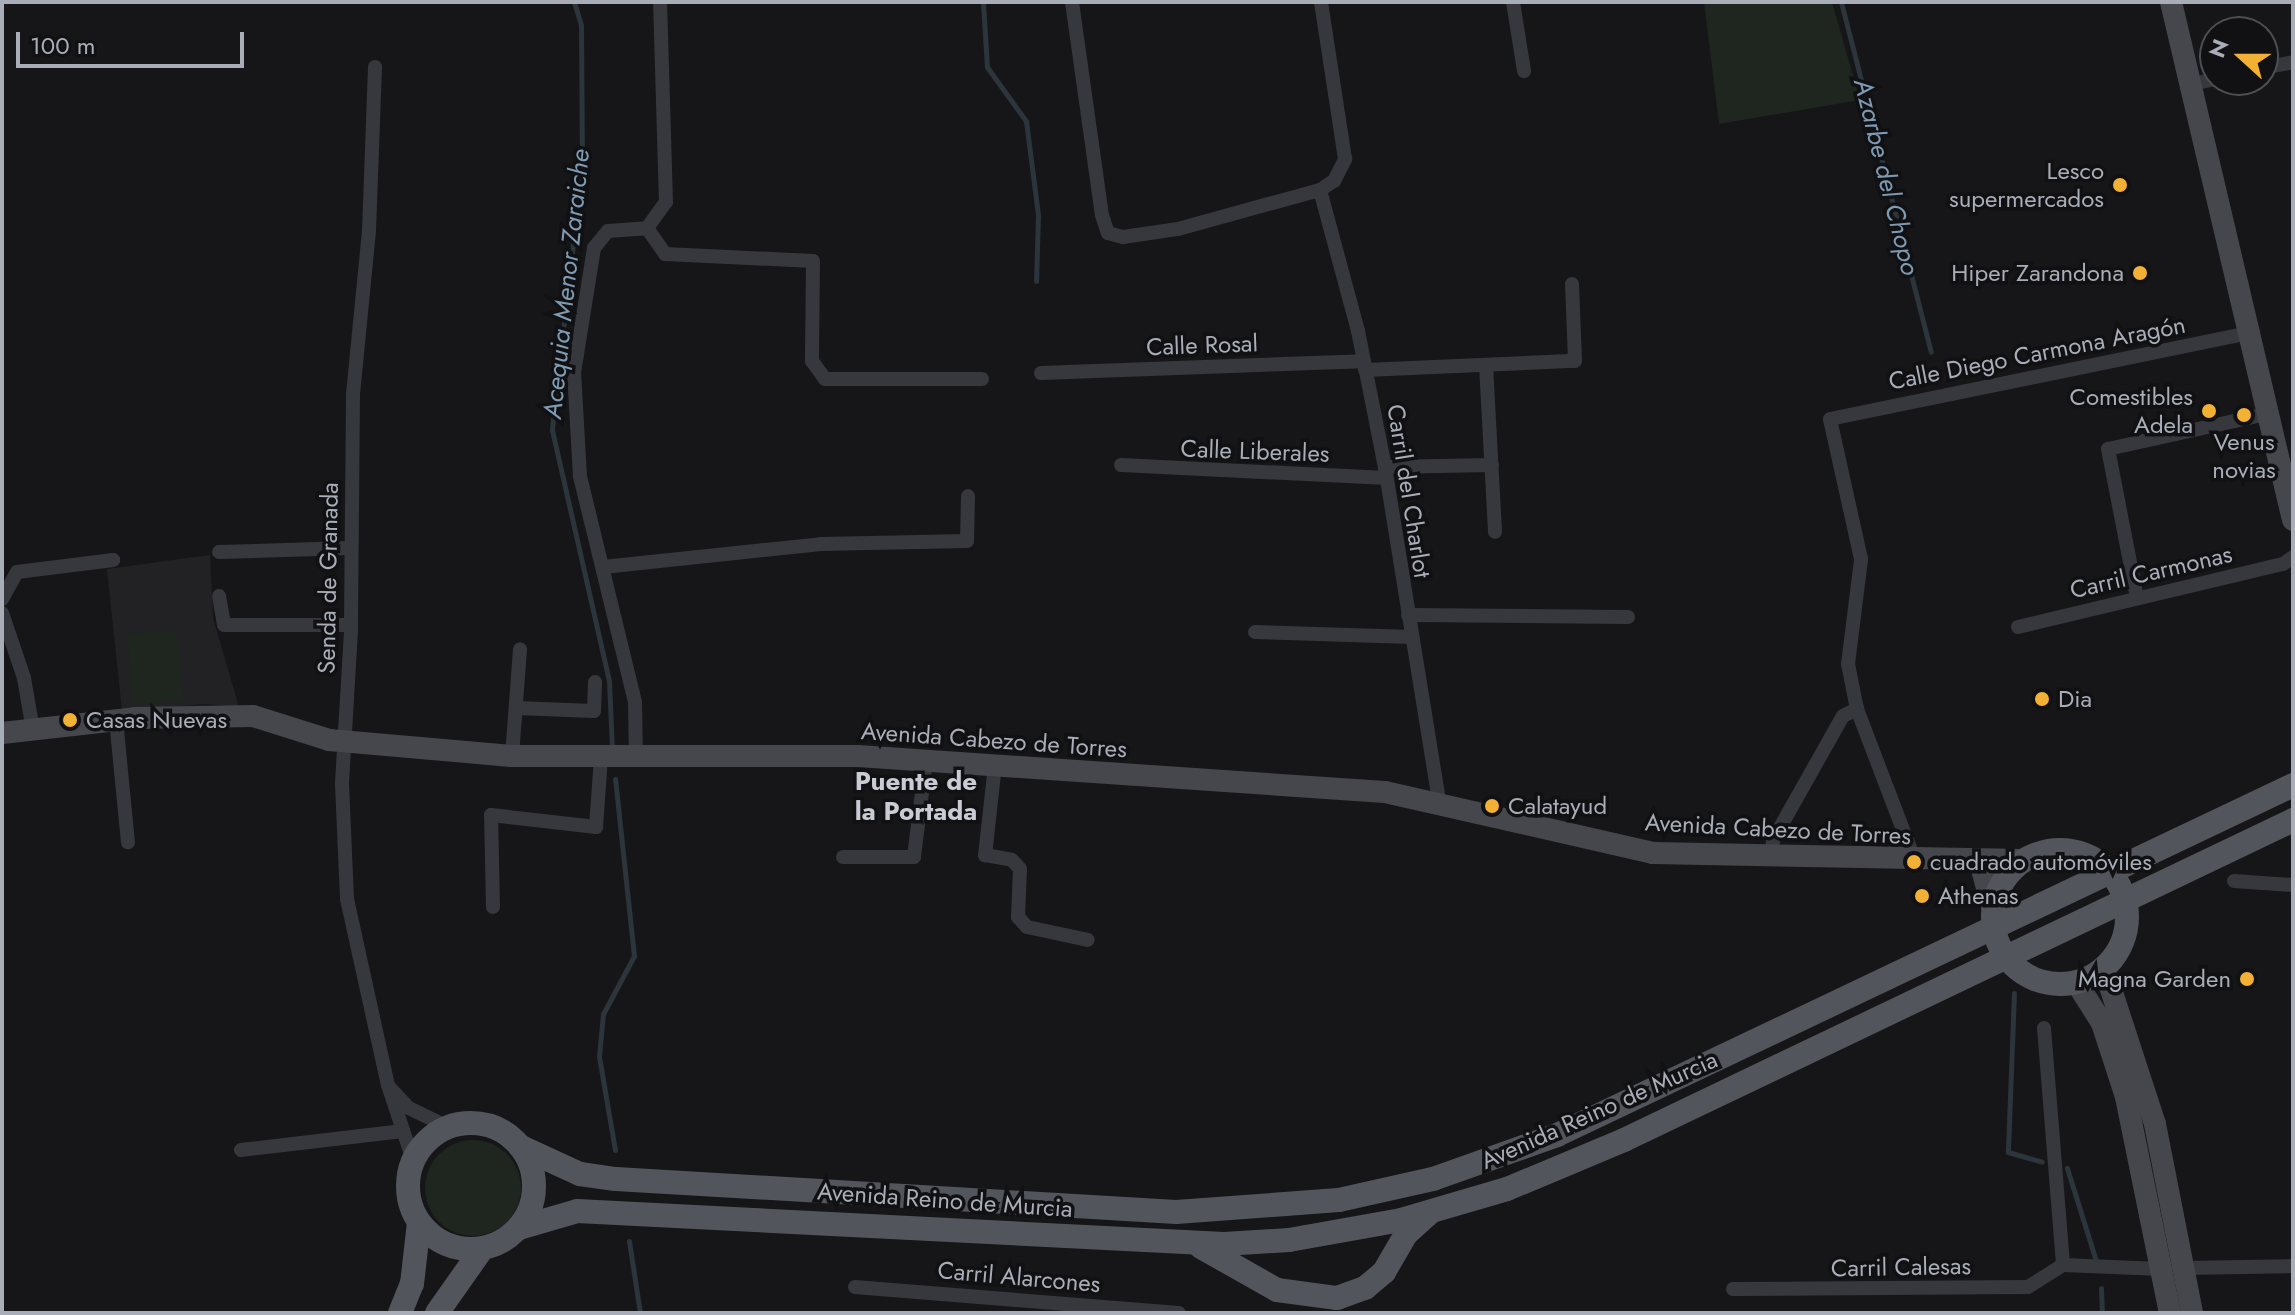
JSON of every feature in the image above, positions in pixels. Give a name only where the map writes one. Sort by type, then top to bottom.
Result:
[{"type":"main road","name":"Avenida Reino de Murcia","points":[[521,1147],[601,1178],[1093,1209],[1254,1209],[1365,1195],[1478,1165],[1557,1135],[1993,918],[2111,872],[2293,785]]},
{"type":"main road","name":"Avenida Reino de Murcia","points":[[519,1228],[577,1211],[1191,1244],[1289,1240],[1404,1219],[1507,1189],[1587,1156],[2293,820]]},
{"type":"main road","points":[[2061,849],[2080,852],[2111,872],[2125,901],[2127,928],[2119,950],[2104,968],[2076,982],[2037,980],[2006,957],[1993,918],[1998,890],[2024,860],[2061,849]]},
{"type":"main road","points":[[400,1313],[412,1284],[419,1223],[408,1182],[413,1160],[427,1140],[448,1127],[472,1123],[495,1127],[521,1147],[534,1188],[519,1228],[482,1249],[437,1313]]},
{"type":"main road","points":[[1365,1195],[1397,1199],[1404,1219],[1397,1251]]},
{"type":"main road","points":[[1191,1244],[1217,1252],[1277,1290],[1322,1299],[1365,1288],[1384,1272],[1412,1226],[1429,1213]]},
{"type":"main road","points":[[419,1223],[447,1244],[482,1249]]},
{"type":"street","points":[[636,758],[635,702],[580,476],[574,414],[578,333],[594,248],[608,231],[647,228],[666,202],[660,2]]},
{"type":"street","points":[[1072,2],[1108,233],[1123,237],[1178,229],[1320,190],[1334,181],[1345,159],[1321,2]]},
{"type":"street","points":[[1513,2],[1524,71]]},
{"type":"street","points":[[2171,2],[2271,413],[2285,434],[2293,520]]},
{"type":"street","name":"Senda de Granada","points":[[375,67],[369,231],[353,394],[351,625],[342,784],[347,899],[388,1085],[413,1160]]},
{"type":"street","points":[[2192,84],[2199,82]]},
{"type":"street","name":"Carril del Charlot","points":[[1320,190],[1365,365],[1386,473],[1387,506],[1439,802]]},
{"type":"street","points":[[647,228],[665,254],[813,261],[812,361],[825,379],[982,379]]},
{"type":"street","name":"Calle Rosal","points":[[1041,373],[1575,361],[1572,284]]},
{"type":"street","name":"Calle Diego Carmona Aragón","points":[[1857,709],[1848,664],[1861,559],[1830,419],[2253,332]]},
{"type":"street","points":[[1486,365],[1495,532]]},
{"type":"street","points":[[2137,598],[2108,449],[2271,413]]},
{"type":"street","name":"Calle Liberales","points":[[1121,465],[1386,473],[1492,465]]},
{"type":"street","points":[[603,567],[821,544],[967,541],[968,496]]},
{"type":"street","points":[[219,552],[350,548]]},
{"type":"street","name":"Carril Carmonas","points":[[2018,627],[2283,564],[2293,557]]},
{"type":"street","points":[[2,599],[17,572],[113,560]]},
{"type":"street","points":[[219,596],[224,625],[351,625]]},
{"type":"street","points":[[2,613],[24,678],[33,730]]},
{"type":"street","points":[[1408,615],[1628,617]]},
{"type":"street","points":[[1255,632],[1412,637]]},
{"type":"street","points":[[512,756],[520,649]]},
{"type":"street","points":[[516,708],[594,711],[595,682]]},
{"type":"street","points":[[1772,857],[1773,840],[1843,716],[1857,709],[1915,861]]},
{"type":"street","name":"Avenida Cabezo de Torres","points":[[2,733],[116,720],[253,716],[346,742],[512,756],[926,760],[1385,792],[1653,853],[1915,861],[2024,860]]},
{"type":"street","points":[[116,720],[128,842]]},
{"type":"street","points":[[493,907],[491,815],[596,827],[601,757]]},
{"type":"street","points":[[843,857],[914,857],[926,760]]},
{"type":"street","points":[[995,765],[985,855],[1012,860],[1020,869],[1018,917],[1027,927],[1088,940]]},
{"type":"street","points":[[1980,862],[1993,918]]},
{"type":"street","points":[[2234,881],[2293,885]]},
{"type":"street","points":[[2104,968],[2155,1124],[2172,1268],[2170,1313]]},
{"type":"street","points":[[2076,982],[2102,1023],[2126,1097],[2172,1268],[2192,1313]]},
{"type":"street","points":[[2044,1028],[2063,1265],[2172,1268],[2293,1266]]},
{"type":"street","points":[[388,1085],[409,1108],[448,1127]]},
{"type":"street","points":[[241,1150],[403,1131]]},
{"type":"street","name":"Carril Calesas","points":[[1733,1289],[2028,1287],[2063,1265]]},
{"type":"street","name":"Carril Alarcones","points":[[855,1287],[1179,1313]]},
{"type":"shaded area","points":[[1704,2],[1832,2],[1860,100],[1719,124]]},
{"type":"shaded area","points":[[210,555],[213,618],[239,707],[205,704],[122,711],[107,569]]},
{"type":"shaded area","points":[[177,630],[183,700],[133,704],[127,634]]},
{"type":"shaded area","points":[[464,1140],[482,1140],[500,1148],[513,1161],[521,1179],[518,1207],[500,1228],[482,1236],[464,1236],[446,1228],[433,1215],[425,1197],[425,1179],[433,1161],[446,1148]]},
{"type":"waterway","name":"Acequia Menor Zaraiche","points":[[574,2],[581,25],[582,165],[552,430],[609,681],[612,751]]},
{"type":"waterway","points":[[983,2],[987,67],[1026,121],[1038,215],[1036,281]]},
{"type":"waterway","name":"Azarbe del Chopo","points":[[1841,2],[1931,352]]},
{"type":"waterway","name":"Acequia Menor Zaraiche","points":[[615,779],[634,956],[603,1014],[599,1056],[615,1150]]},
{"type":"waterway","name":"Azarbe del Chopo","points":[[2014,993],[2008,1152],[2042,1162]]},
{"type":"waterway","name":"Azarbe del Chopo","points":[[2067,1168],[2096,1261]]},
{"type":"waterway","name":"Acequia Menor Zaraiche","points":[[629,1241],[640,1313]]},
{"type":"waterway","name":"Azarbe del Chopo","points":[[2101,1288],[2102,1313]]},
{"type":"place","name":"Lesco supermercados","points":[[2120,185]]},
{"type":"place","name":"Hiper Zarandona","points":[[2140,273]]},
{"type":"place","name":"Comestibles Adela","points":[[2209,411]]},
{"type":"place","name":"Venus novias","points":[[2244,415]]},
{"type":"place","name":"Dia","points":[[2042,699]]},
{"type":"place","name":"Casas Nuevas","points":[[70,720]]},
{"type":"place","name":"Calatayud","points":[[1492,806]]},
{"type":"place","name":"cuadrado automóviles","points":[[1914,862]]},
{"type":"place","name":"Athenas","points":[[1922,896]]},
{"type":"place","name":"Magna Garden","points":[[2247,979]]},
{"type":"district","name":"Puente de la Portada","points":[[916,797]]}]
